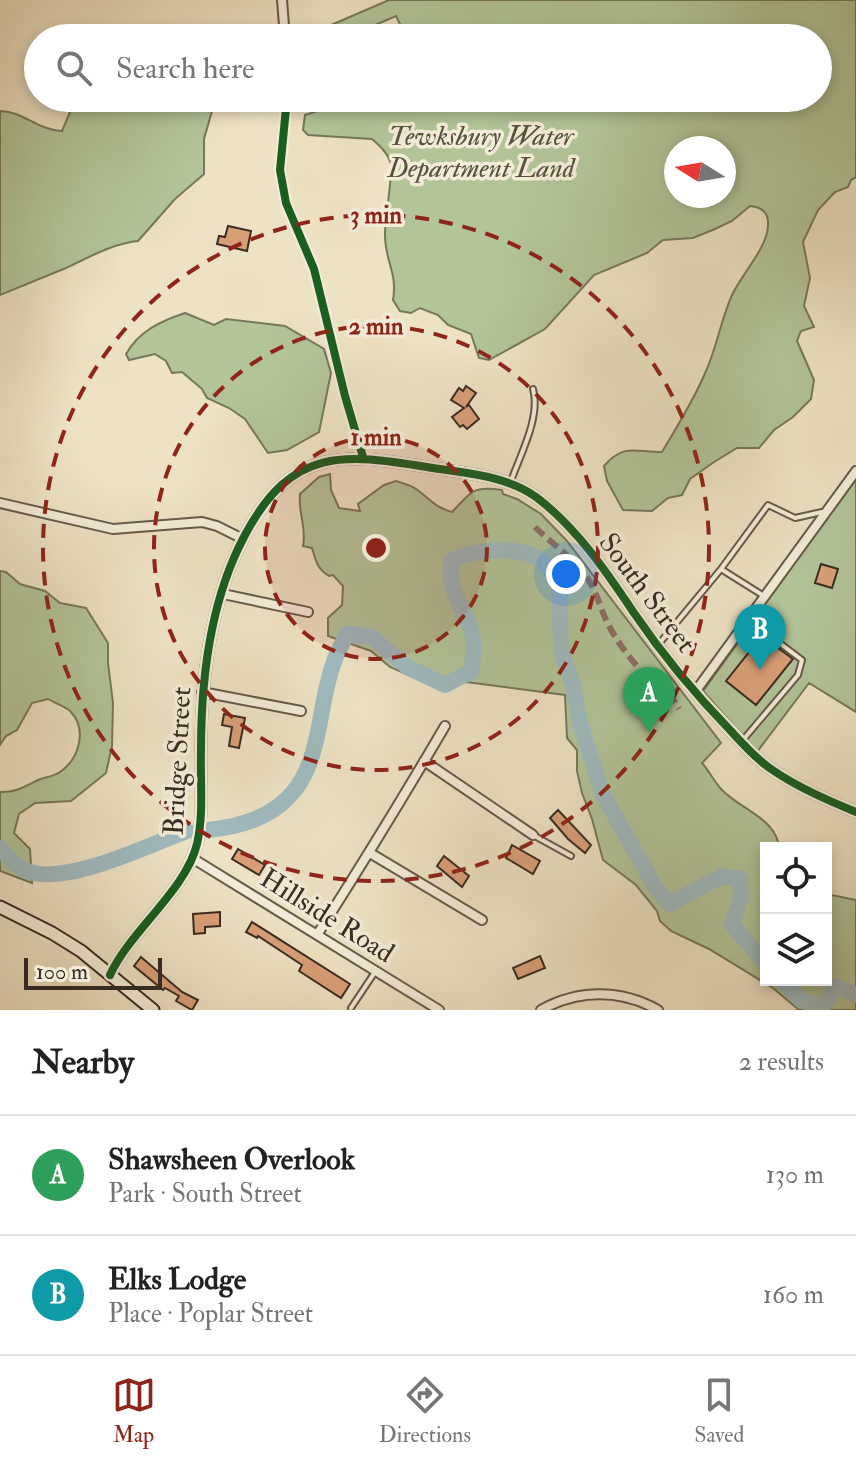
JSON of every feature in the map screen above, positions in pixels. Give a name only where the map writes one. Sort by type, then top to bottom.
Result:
[{"type":"main road","points":[[0,907],[64,940],[153,1010]]},
{"type":"street","points":[[282,0],[284,24]]},
{"type":"street","points":[[286,112],[280,170],[286,203],[314,269],[363,457]]},
{"type":"street","name":"South Street","points":[[363,457],[469,472],[510,483],[536,498],[565,523],[616,585],[695,692],[741,742],[769,768],[856,812]]},
{"type":"street","name":"Bridge Street","points":[[110,975],[124,950],[174,887],[198,842],[202,800],[202,692],[208,645],[232,562],[243,539],[256,514],[288,479],[323,462],[363,457]]},
{"type":"street","points":[[695,692],[856,471]]},
{"type":"street","points":[[0,503],[113,529],[202,522],[243,539]]},
{"type":"street","points":[[223,594],[308,612]]},
{"type":"street","points":[[202,692],[301,711]]},
{"type":"street","points":[[317,935],[445,726]]},
{"type":"street","points":[[424,761],[533,835]]},
{"type":"street","points":[[370,853],[482,920]]},
{"type":"street","name":"Hillside Road","points":[[192,858],[439,1010]]},
{"type":"street","points":[[541,1010],[570,997],[596,994],[624,997],[658,1010]]},
{"type":"lane","points":[[510,483],[534,413],[536,400],[533,389]]},
{"type":"lane","points":[[658,645],[721,569],[768,505],[795,518],[827,512]]},
{"type":"lane","points":[[721,569],[765,597]]},
{"type":"lane","points":[[741,742],[798,675],[802,660],[748,619]]},
{"type":"lane","points":[[533,835],[571,856]]},
{"type":"lane","points":[[351,1008],[375,972]]},
{"type":"green space","name":"Tewksbury Water Department Land","points":[[389,0],[856,0],[856,177],[848,187],[835,192],[818,210],[803,242],[810,278],[804,306],[814,327],[801,331],[797,341],[814,380],[811,399],[774,430],[759,448],[737,448],[714,462],[690,479],[682,495],[668,498],[652,511],[623,510],[607,481],[604,466],[624,451],[662,452],[710,362],[732,295],[764,242],[768,225],[766,214],[750,206],[732,221],[715,229],[693,238],[663,240],[647,253],[594,275],[545,329],[489,360],[479,358],[471,334],[448,325],[438,315],[420,308],[411,313],[400,311],[393,300],[394,282],[385,233],[391,168],[383,150],[372,139],[308,135],[303,130],[305,115],[314,112],[832,112],[832,24],[400,24],[396,16],[377,24],[333,24]]},
{"type":"green space","points":[[0,111],[62,131],[70,112],[212,112],[204,139],[204,174],[175,199],[138,241],[110,248],[0,295]]},
{"type":"green space","points":[[185,313],[214,325],[226,319],[285,326],[324,349],[331,373],[319,432],[287,450],[268,453],[245,419],[207,398],[202,389],[182,372],[172,373],[166,361],[155,354],[129,360],[126,354],[144,333],[159,323]]},
{"type":"green space","points":[[330,474],[331,490],[339,508],[360,511],[358,504],[384,485],[396,481],[414,488],[436,505],[452,512],[472,492],[502,490],[503,494],[541,514],[567,541],[721,743],[702,763],[716,783],[762,819],[778,842],[760,842],[760,980],[709,949],[671,931],[660,921],[657,911],[636,885],[603,860],[582,793],[577,771],[577,750],[567,738],[565,695],[466,682],[431,685],[390,667],[371,651],[328,636],[328,618],[342,605],[343,586],[333,575],[329,576],[322,570],[312,548],[303,546],[300,501],[300,494],[319,477]]},
{"type":"green space","points":[[856,476],[856,712],[809,683],[757,752],[703,691],[749,628],[744,624]]},
{"type":"green space","points":[[0,571],[6,572],[20,584],[45,591],[60,603],[86,608],[108,643],[113,703],[112,746],[106,773],[71,801],[35,803],[19,814],[14,833],[30,849],[32,883],[0,871],[0,792],[19,789],[60,772],[72,760],[80,735],[76,718],[70,711],[48,699],[32,703],[17,730],[6,736],[0,745]]},
{"type":"green space","points":[[832,895],[856,900],[856,1010],[799,1010],[770,986],[832,986]]},
{"type":"building","points":[[228,226],[251,231],[247,251],[217,244],[219,236],[225,237]]},
{"type":"building","points":[[466,386],[476,393],[466,407],[469,405],[479,419],[467,429],[463,425],[460,427],[452,417],[464,408],[451,400],[459,388],[463,391]]},
{"type":"building","points":[[821,564],[838,569],[832,588],[815,583]]},
{"type":"building","points":[[762,636],[793,659],[756,705],[726,681]]},
{"type":"building","points":[[224,714],[245,718],[239,748],[229,746],[232,727],[222,725]]},
{"type":"building","points":[[558,810],[591,845],[585,853],[550,818]]},
{"type":"building","points":[[512,845],[540,861],[533,874],[506,858]]},
{"type":"building","points":[[238,849],[265,865],[259,875],[232,859]]},
{"type":"building","points":[[444,856],[469,876],[462,887],[437,866]]},
{"type":"building","points":[[220,912],[220,926],[205,927],[205,933],[194,934],[193,914]]},
{"type":"building","points":[[252,922],[350,984],[341,998],[299,971],[302,965],[258,936],[246,932]]},
{"type":"building","points":[[540,956],[545,968],[518,979],[513,968]]},
{"type":"building","points":[[141,957],[182,992],[198,1000],[192,1010],[176,1001],[179,996],[165,988],[163,990],[134,966]]},
{"type":"waterway","points":[[208,830],[260,817],[287,799],[298,786],[313,752],[330,673],[347,634],[372,637],[407,667],[445,685],[472,671],[472,633],[451,581],[452,560],[471,554],[516,551],[542,561],[559,580],[561,651],[573,685],[580,723],[603,795],[654,885],[669,904],[722,876],[740,879],[741,898],[732,924],[760,958]]},
{"type":"waterway","points":[[0,848],[24,869],[50,874],[111,861],[187,831]]},
{"type":"waterway","points":[[787,986],[801,1000],[823,1007],[837,986],[856,995]]},
{"type":"marked path","points":[[535,527],[580,569],[592,586],[622,648],[679,709]]},
{"type":"cycle path","points":[[286,112],[280,170],[286,203],[314,269],[363,457]]},
{"type":"cycle path","points":[[110,975],[130,942],[182,878],[197,844],[206,667],[216,612],[233,559],[264,505],[284,483],[305,469],[328,462],[379,460],[490,477],[536,497],[577,536],[667,659],[750,751],[791,782],[856,812]]},
{"type":"place","name":"Elks Lodge","points":[[760,670]]},
{"type":"place","name":"Shawsheen Overlook","points":[[649,733]]}]
